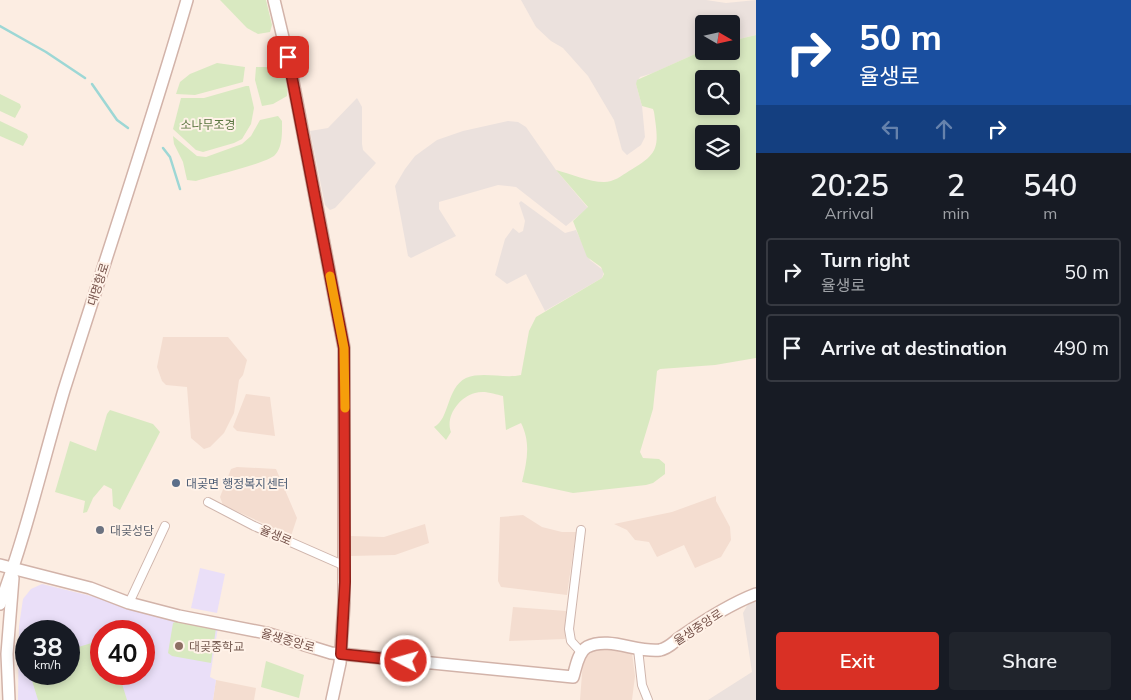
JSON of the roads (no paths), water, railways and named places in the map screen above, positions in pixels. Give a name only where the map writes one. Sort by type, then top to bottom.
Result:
[{"type":"street","name":"대명항로","points":[[0,604],[13,569],[62,400],[158,100],[187,0]]},
{"type":"street","points":[[274,0],[291,71],[344,348],[345,566],[341,654],[332,700]]},
{"type":"street","name":"율생로","points":[[208,502],[254,526],[345,566]]},
{"type":"street","points":[[129,603],[165,526]]},
{"type":"street","points":[[581,530],[569,629],[571,641],[581,652]]},
{"type":"street","name":"율생중앙로","points":[[0,565],[90,588],[129,603],[179,616],[261,632],[327,652],[573,677],[581,652],[591,645],[602,644],[638,649],[666,648],[681,636],[739,600],[756,594]]},
{"type":"street","name":"대명항로","points":[[9,700],[7,654],[13,569]]},
{"type":"street","points":[[638,649],[642,685],[648,700]]},
{"type":"waterway","points":[[0,26],[46,52],[85,78]]},
{"type":"waterway","points":[[92,84],[117,120],[128,128]]},
{"type":"waterway","points":[[163,148],[170,157],[180,189]]},
{"type":"place","name":"대곶면 행정복지센터","points":[[176,483]]},
{"type":"place","name":"대곶성당","points":[[100,530]]},
{"type":"place","name":"대곶중학교","points":[[179,646]]},
{"type":"park label","name":"소나무조경","points":[[208,124]]}]
